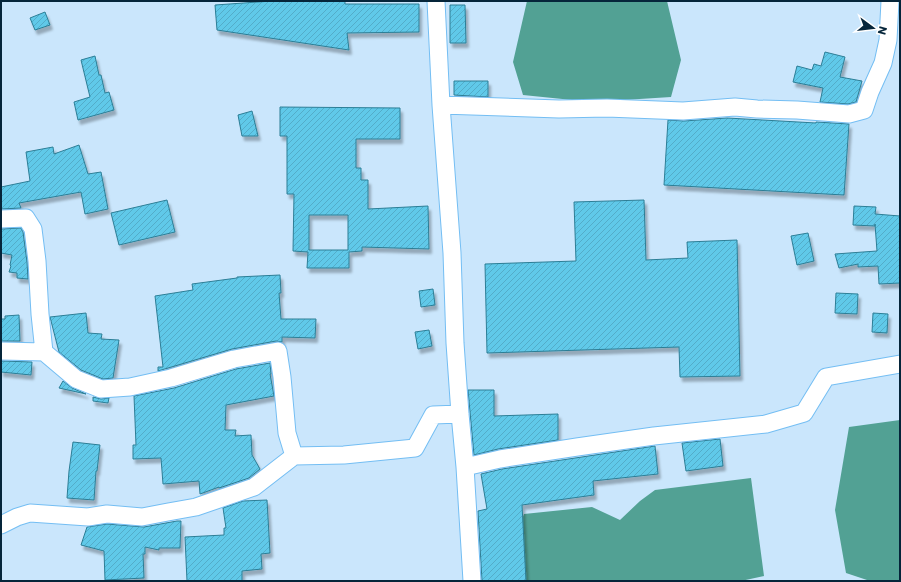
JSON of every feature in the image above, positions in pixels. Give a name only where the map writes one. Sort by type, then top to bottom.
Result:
[{"type":"street","points":[[436,1],[441,105],[452,253],[455,342],[472,581]]},
{"type":"street","points":[[441,105],[683,111],[735,107],[849,114],[864,110],[883,63],[888,40],[890,1]]},
{"type":"street","points":[[1,219],[26,218],[33,229],[38,261],[40,314],[44,352]]},
{"type":"street","points":[[1,351],[44,352],[76,379],[101,389],[130,387],[170,378],[234,359],[278,351],[287,433],[294,456]]},
{"type":"street","points":[[465,467],[500,459],[577,447],[654,436],[766,424],[804,413],[826,377],[900,364]]},
{"type":"street","points":[[1,525],[17,517],[30,513],[88,517],[107,514],[142,517],[196,507],[254,487],[294,456],[344,455],[415,448],[433,415],[460,414]]},
{"type":"shaded area","points":[[527,1],[667,1],[681,60],[671,97],[592,102],[523,95],[513,62]]},
{"type":"shaded area","points":[[900,420],[900,581],[870,581],[846,573],[835,510],[849,427]]},
{"type":"shaded area","points":[[751,478],[764,576],[741,581],[515,581],[514,540],[524,514],[592,507],[620,520],[640,501],[655,490]]},
{"type":"building","points":[[272,1],[345,1],[345,4],[419,4],[419,32],[347,33],[349,50],[217,30],[215,5]]},
{"type":"building","points":[[450,5],[465,5],[466,43],[450,43]]},
{"type":"building","points":[[45,12],[50,25],[35,30],[30,18]]},
{"type":"building","points":[[825,52],[845,57],[840,77],[862,81],[856,102],[848,104],[820,102],[823,88],[793,82],[797,66],[812,70],[814,64],[821,66]]},
{"type":"building","points":[[95,56],[105,93],[109,92],[114,110],[78,120],[74,102],[90,97],[81,60]]},
{"type":"building","points":[[454,81],[488,81],[488,97],[454,95]]},
{"type":"building","points":[[280,107],[400,108],[400,139],[356,139],[356,168],[361,168],[361,180],[368,180],[368,209],[428,206],[429,249],[362,247],[362,251],[349,252],[349,268],[307,268],[308,252],[293,251],[294,194],[287,194],[287,136],[280,136]],"holes":[[[309,215],[348,215],[348,250],[309,250]]]},
{"type":"building","points":[[252,111],[258,136],[242,136],[238,115]]},
{"type":"building","points":[[727,118],[849,124],[844,195],[664,185],[668,120],[684,121]]},
{"type":"building","points":[[79,145],[88,174],[101,172],[108,209],[85,214],[81,192],[19,203],[21,208],[1,209],[1,187],[30,181],[26,152],[53,147],[54,154]]},
{"type":"building","points":[[167,200],[175,232],[119,245],[111,213]]},
{"type":"building","points":[[644,200],[646,260],[688,258],[687,242],[737,240],[740,376],[680,377],[679,347],[487,353],[485,264],[576,261],[574,202]]},
{"type":"building","points":[[854,206],[876,207],[875,214],[900,216],[900,283],[879,284],[878,266],[858,267],[858,264],[839,268],[835,254],[877,251],[875,224],[875,226],[853,225]]},
{"type":"building","points":[[21,228],[23,232],[28,279],[17,278],[17,273],[9,272],[12,255],[1,253],[1,229]]},
{"type":"building","points":[[808,233],[814,261],[797,265],[791,236]]},
{"type":"building","points":[[280,275],[281,293],[279,293],[281,319],[316,319],[315,338],[282,337],[282,342],[276,341],[232,349],[158,371],[158,367],[163,367],[155,296],[193,290],[192,284],[237,277]]},
{"type":"building","points":[[433,289],[435,305],[421,307],[419,291]]},
{"type":"building","points":[[836,293],[858,294],[857,314],[835,313]]},
{"type":"building","points":[[86,313],[88,333],[102,334],[101,339],[119,340],[113,378],[103,379],[81,370],[59,352],[50,317]]},
{"type":"building","points":[[873,313],[888,314],[887,333],[872,332]]},
{"type":"building","points":[[19,315],[20,341],[1,341],[1,319],[5,319],[5,316]]},
{"type":"building","points":[[429,330],[432,346],[418,349],[415,332]]},
{"type":"building","points":[[1,361],[32,362],[31,375],[1,372]]},
{"type":"building","points":[[270,363],[270,374],[274,396],[226,405],[225,430],[236,430],[235,436],[251,435],[252,455],[260,469],[249,478],[200,494],[199,481],[163,484],[161,458],[133,459],[133,445],[136,445],[134,396],[174,388],[236,369]]},
{"type":"building","points":[[63,381],[72,388],[86,394],[59,388]]},
{"type":"building","points":[[468,390],[494,390],[494,416],[558,414],[558,440],[498,449],[474,455]]},
{"type":"building","points":[[93,397],[101,399],[109,398],[108,403],[93,401]]},
{"type":"building","points":[[720,439],[723,466],[686,471],[682,443]]},
{"type":"building","points":[[73,442],[100,445],[94,500],[67,498]]},
{"type":"building","points":[[655,446],[658,474],[593,481],[594,495],[522,505],[526,581],[482,581],[478,511],[487,509],[481,474],[502,469]]},
{"type":"building","points":[[267,500],[270,553],[261,554],[262,569],[242,571],[242,581],[187,581],[185,537],[224,535],[224,528],[226,528],[223,508],[243,501]]},
{"type":"building","points":[[181,521],[180,548],[159,548],[159,550],[145,547],[145,554],[143,554],[144,578],[105,580],[104,551],[81,545],[87,527],[107,524],[144,527]]}]
